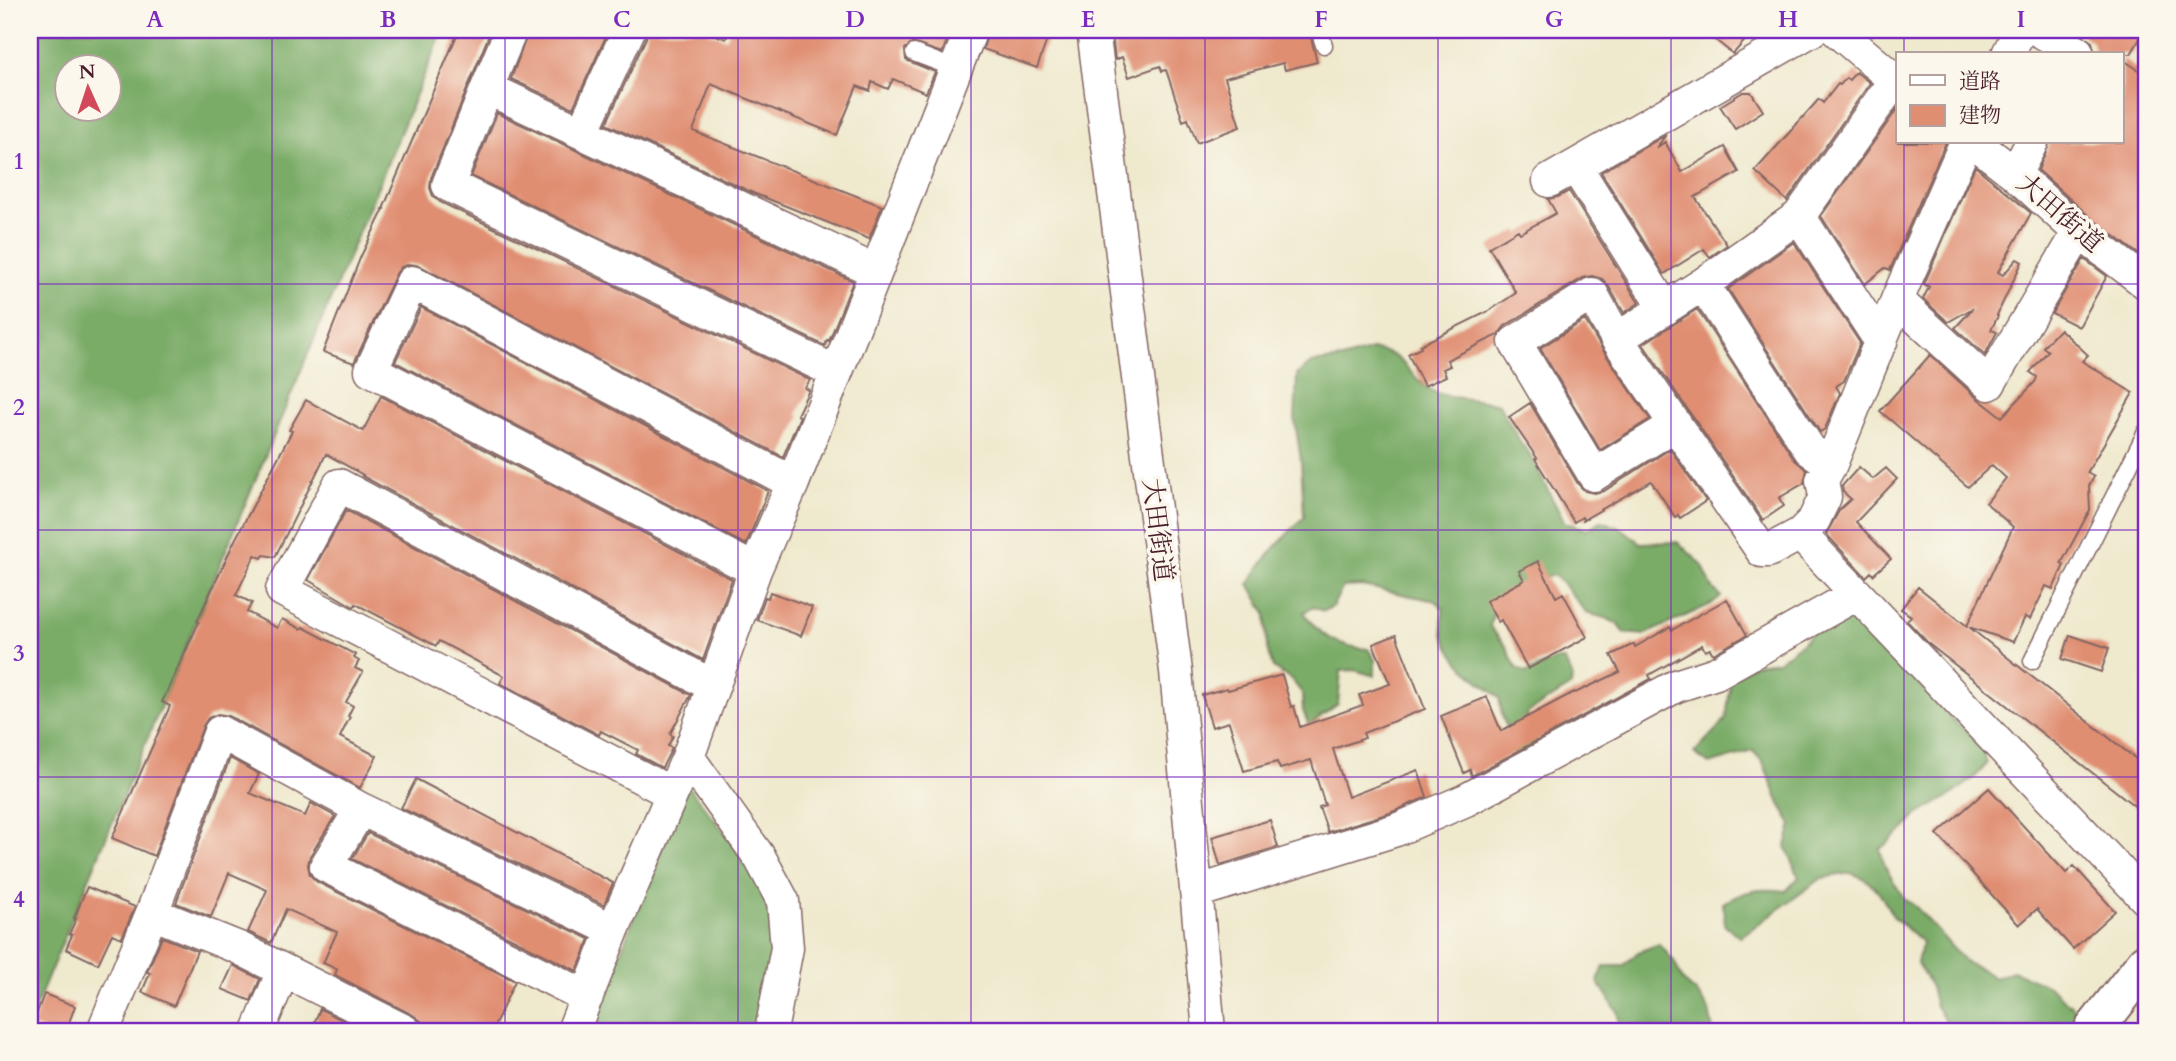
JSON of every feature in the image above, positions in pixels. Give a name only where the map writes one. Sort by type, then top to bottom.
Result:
[{"type":"street","points":[[512,30],[448,185],[836,372]]},
{"type":"street","points":[[582,132],[629,30]]},
{"type":"street","points":[[573,1031],[613,930],[688,757],[755,570],[793,483],[971,30]]},
{"type":"street","name":"大田街道","points":[[1093,30],[1176,671],[1209,1031]]},
{"type":"street","points":[[1665,309],[1562,174],[1812,30]]},
{"type":"street","points":[[1617,339],[1703,284],[1799,216],[1896,81],[1836,30]]},
{"type":"street","points":[[2009,52],[2020,30]]},
{"type":"street","points":[[2038,30],[2077,52]]},
{"type":"street","points":[[486,88],[875,271]]},
{"type":"street","points":[[1675,425],[1594,475],[1515,342],[1592,293],[1617,339],[1675,425],[1762,551],[1768,551],[1800,534],[1814,520],[1825,497],[1822,480],[1965,144]]},
{"type":"street","name":"大田街道","points":[[1977,144],[2015,174],[2079,232],[2146,282]]},
{"type":"street","points":[[2015,174],[2031,144]]},
{"type":"street","points":[[1799,216],[1881,342]]},
{"type":"street","points":[[1897,300],[1989,384],[2079,232]]},
{"type":"street","points":[[755,570],[371,370],[412,282],[793,483]]},
{"type":"street","points":[[1703,284],[1810,450],[1831,464]]},
{"type":"street","points":[[671,793],[282,590],[340,485],[713,685]]},
{"type":"street","points":[[1800,534],[2146,899]]},
{"type":"street","points":[[1196,892],[1396,830],[1466,800],[1676,686],[1716,673],[1857,594]]},
{"type":"street","points":[[103,1031],[152,913],[219,732],[361,809],[613,930]]},
{"type":"street","points":[[688,757],[760,858],[783,901],[787,948],[771,1031]]},
{"type":"street","points":[[361,809],[326,866],[587,996]]},
{"type":"street","points":[[152,913],[239,948],[405,1031]]},
{"type":"street","points":[[2092,1031],[2146,963]]},
{"type":"street","points":[[258,1031],[282,971]]},
{"type":"lane","points":[[914,53],[956,69]]},
{"type":"lane","points":[[2032,661],[2146,432]]},
{"type":"green space","points":[[30,30],[443,30],[30,1020]]},
{"type":"green space","points":[[1372,350],[1391,354],[1421,383],[1436,393],[1499,404],[1527,450],[1565,523],[1587,529],[1601,521],[1621,528],[1641,543],[1678,542],[1703,566],[1712,587],[1721,597],[1714,603],[1644,635],[1625,633],[1618,624],[1586,613],[1561,581],[1553,575],[1535,578],[1495,605],[1490,627],[1506,646],[1516,668],[1526,673],[1555,660],[1564,660],[1572,675],[1571,686],[1526,714],[1540,747],[1516,757],[1499,697],[1475,678],[1453,654],[1443,633],[1443,608],[1436,601],[1362,586],[1343,587],[1332,607],[1323,611],[1314,607],[1304,612],[1323,634],[1349,646],[1368,649],[1375,660],[1375,676],[1354,670],[1341,671],[1338,704],[1309,725],[1303,711],[1302,693],[1291,679],[1273,668],[1267,648],[1266,613],[1249,584],[1267,557],[1304,517],[1301,460],[1295,422],[1297,375],[1311,363],[1342,359]]},
{"type":"green space","points":[[1834,616],[1851,617],[1891,654],[1950,718],[1967,731],[1982,748],[1987,764],[1955,793],[1917,815],[1906,828],[1880,849],[1885,867],[1903,897],[1916,907],[1966,963],[1994,978],[2013,971],[2047,985],[2073,1007],[2080,1027],[2075,1031],[1952,1031],[1936,1006],[1931,987],[1917,963],[1922,942],[1893,916],[1879,892],[1864,878],[1851,873],[1822,878],[1740,937],[1725,926],[1723,903],[1753,891],[1786,891],[1799,877],[1786,846],[1792,824],[1780,804],[1763,762],[1753,751],[1709,764],[1694,753],[1726,719],[1731,679],[1754,664],[1778,661],[1802,643],[1820,623]]},
{"type":"green space","points":[[687,785],[751,866],[768,903],[775,947],[758,1031],[589,1031]]},
{"type":"green space","points":[[1659,944],[1674,961],[1683,981],[1696,992],[1709,1010],[1713,1031],[1621,1031],[1617,1011],[1598,982],[1604,966],[1623,966],[1638,952]]},
{"type":"building","points":[[459,30],[491,30],[431,178],[433,196],[440,202],[810,380],[805,388],[809,390],[797,415],[800,416],[783,457],[420,266],[410,264],[401,267],[396,274],[354,363],[323,352],[361,256],[384,209]]},
{"type":"building","points":[[529,30],[609,30],[573,108],[511,79]]},
{"type":"building","points":[[647,30],[702,30],[726,39],[730,30],[951,30],[942,53],[913,43],[905,49],[906,60],[935,72],[926,93],[893,79],[888,89],[872,82],[870,91],[857,86],[837,135],[711,84],[693,131],[882,206],[869,239],[753,193],[606,124],[646,38]]},
{"type":"building","points":[[989,30],[1044,30],[1041,38],[1047,40],[1037,68],[983,49]]},
{"type":"building","points":[[1123,30],[1254,30],[1256,37],[1260,38],[1294,30],[1309,30],[1317,62],[1285,70],[1283,63],[1225,78],[1240,127],[1197,143],[1188,119],[1183,121],[1166,70],[1162,71],[1160,66],[1129,77],[1122,57],[1115,60],[1112,34]]},
{"type":"building","points":[[1703,30],[1754,30],[1733,54]]},
{"type":"building","points":[[2075,30],[2145,30],[2131,54],[2094,52],[2092,42]]},
{"type":"building","points":[[2124,60],[2146,75],[2146,260],[2091,218],[2038,170],[2049,144],[2124,144]]},
{"type":"building","points":[[1856,72],[1870,83],[1787,201],[1755,171],[1819,99],[1823,103],[1838,84],[1846,78],[1849,80]]},
{"type":"building","points":[[1743,92],[1751,92],[1763,111],[1735,129],[1720,106]]},
{"type":"building","points":[[1896,111],[1896,144],[1945,144],[1890,270],[1885,268],[1865,284],[1821,216]]},
{"type":"building","points":[[497,113],[853,281],[829,341],[827,340],[825,346],[471,176]]},
{"type":"building","points":[[1666,135],[1656,148],[1665,142],[1682,172],[1725,147],[1739,172],[1695,197],[1727,245],[1710,257],[1704,249],[1664,274],[1601,172]]},
{"type":"building","points":[[1975,166],[2031,213],[1998,272],[2003,275],[2017,259],[2022,262],[1991,330],[1997,332],[1985,355],[1955,328],[1973,308],[1948,322],[1923,299],[1929,287],[1924,284]]},
{"type":"building","points":[[1569,191],[1639,303],[1624,313],[1602,279],[1592,276],[1583,278],[1505,326],[1498,335],[1447,360],[1450,366],[1443,369],[1446,376],[1424,386],[1408,354],[1421,348],[1420,345],[1489,311],[1516,293],[1489,247],[1556,213],[1548,199]]},
{"type":"building","points":[[1794,242],[1860,343],[1844,381],[1836,386],[1840,393],[1825,429],[1820,432],[1728,289]]},
{"type":"building","points":[[2084,259],[2107,276],[2079,327],[2052,313]]},
{"type":"building","points":[[421,307],[768,491],[746,545],[395,362]]},
{"type":"building","points":[[1697,309],[1795,460],[1807,470],[1804,483],[1779,498],[1784,506],[1763,520],[1643,344]]},
{"type":"building","points":[[1585,320],[1650,419],[1600,450],[1540,348]]},
{"type":"building","points":[[2060,329],[2088,355],[2082,361],[2133,393],[2087,473],[2094,477],[2089,486],[2090,510],[2061,564],[2064,565],[2053,589],[2046,586],[2030,619],[2025,617],[2013,642],[1969,627],[2146,767],[2146,815],[1930,645],[1907,621],[1911,616],[1901,609],[1918,587],[1967,626],[2013,527],[1986,503],[2006,478],[1992,465],[1968,487],[1880,411],[1930,355],[2002,417],[2035,382],[2037,377],[2030,372],[2048,351],[2043,347]]},
{"type":"building","points":[[381,396],[732,579],[703,660],[326,454],[275,557],[264,555],[262,558],[255,555],[236,595],[252,603],[247,612],[277,628],[282,619],[356,655],[354,658],[359,661],[355,668],[363,672],[346,702],[353,706],[340,737],[377,756],[360,788],[229,716],[218,714],[208,718],[203,726],[154,856],[112,838],[170,706],[162,702],[199,622],[197,621],[306,400],[363,431]]},
{"type":"building","points":[[1530,403],[1578,484],[1585,491],[1604,491],[1670,449],[1706,501],[1680,518],[1678,515],[1675,517],[1651,481],[1583,520],[1582,517],[1574,522],[1535,459],[1537,458],[1509,417]]},
{"type":"building","points":[[1859,467],[1873,479],[1886,468],[1897,479],[1856,522],[1891,559],[1873,575],[1871,572],[1866,577],[1826,534],[1840,509],[1851,499],[1843,492],[1842,486]]},
{"type":"building","points":[[346,510],[691,695],[670,734],[673,736],[668,746],[672,748],[662,768],[636,754],[638,750],[601,731],[599,735],[500,683],[504,676],[439,641],[436,646],[356,604],[354,607],[308,580]]},
{"type":"building","points":[[1538,561],[1556,597],[1563,593],[1587,637],[1528,669],[1501,620],[1498,622],[1486,601],[1524,580],[1519,571]]},
{"type":"building","points":[[770,592],[812,607],[801,636],[757,620],[765,597],[768,598]]},
{"type":"building","points":[[1727,599],[1747,635],[1713,654],[1710,649],[1705,651],[1702,645],[1649,675],[1651,679],[1472,776],[1470,770],[1464,773],[1441,716],[1487,697],[1501,731],[1574,692],[1620,672],[1611,655],[1634,644],[1635,647],[1670,627],[1672,630]]},
{"type":"building","points":[[1396,635],[1425,709],[1363,733],[1365,738],[1333,749],[1348,797],[1418,770],[1427,797],[1390,813],[1328,832],[1319,807],[1325,805],[1311,760],[1280,769],[1277,762],[1244,771],[1229,722],[1212,727],[1202,695],[1282,675],[1300,727],[1363,705],[1359,695],[1390,684],[1373,644]]},
{"type":"building","points":[[2070,635],[2109,648],[2101,672],[2062,659]]},
{"type":"building","points":[[230,758],[259,774],[250,793],[305,816],[311,803],[335,816],[310,856],[310,875],[317,882],[515,981],[492,1031],[423,1031],[421,1021],[413,1015],[335,975],[337,969],[323,963],[337,932],[286,909],[271,943],[248,932],[267,890],[229,873],[211,917],[176,903]]},
{"type":"building","points":[[416,779],[613,883],[604,905],[401,808]]},
{"type":"building","points":[[1989,788],[2066,873],[2074,866],[2115,911],[2073,949],[2037,909],[2019,925],[1937,834]]},
{"type":"building","points":[[1270,820],[1278,847],[1220,865],[1212,837]]},
{"type":"building","points":[[368,833],[590,939],[577,971],[352,859]]},
{"type":"building","points":[[87,887],[135,907],[122,938],[112,934],[98,964],[66,949],[72,935],[69,934],[76,919],[74,918]]},
{"type":"building","points":[[162,937],[197,951],[174,1006],[142,992],[150,973],[147,972]]},
{"type":"building","points":[[233,965],[260,979],[251,1001],[222,989]]},
{"type":"building","points":[[44,994],[75,1006],[66,1031],[46,1031],[32,1026]]},
{"type":"building","points":[[320,1009],[364,1031],[311,1031]]}]
